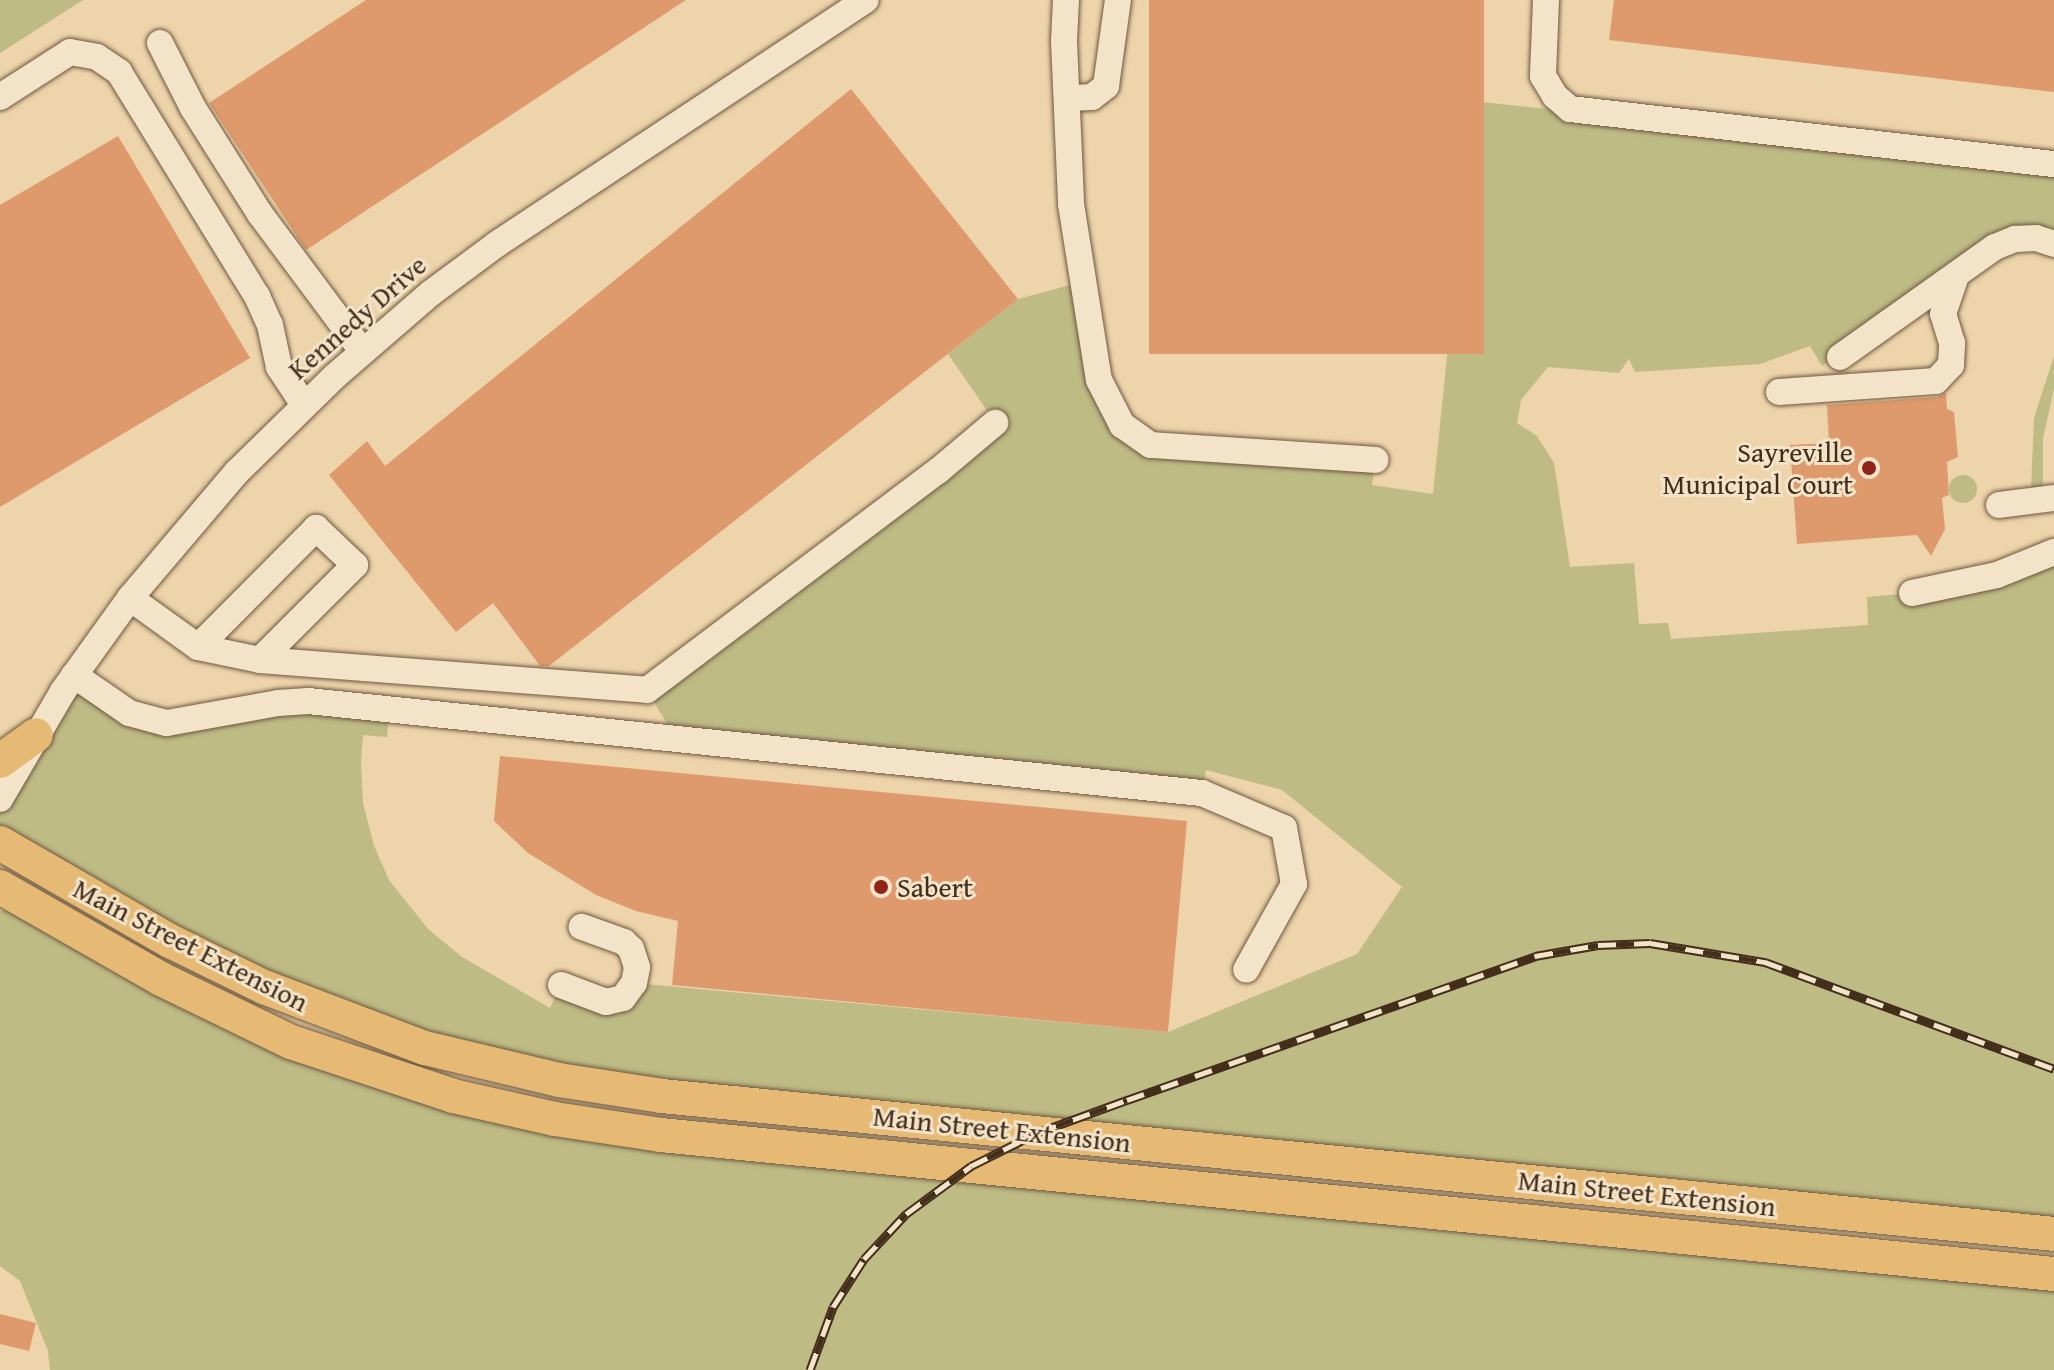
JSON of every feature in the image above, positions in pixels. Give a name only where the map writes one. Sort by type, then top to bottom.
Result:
[{"type":"main road","points":[[0,761],[36,735]]},
{"type":"main road","name":"Main Street Extension","points":[[0,843],[170,941],[275,992],[425,1048],[559,1080],[696,1099],[2054,1234]]},
{"type":"main road","name":"Main Street Extension","points":[[0,887],[161,979],[291,1042],[453,1096],[555,1119],[703,1139],[2054,1274]]},
{"type":"main road","points":[[0,911],[40,911]]},
{"type":"street","name":"Kennedy Drive","points":[[0,799],[74,675],[130,598],[201,512],[304,405],[362,351],[497,244],[866,0]]},
{"type":"street","points":[[1066,0],[1071,204],[1099,380],[1122,425],[1151,445],[1375,460]]},
{"type":"street","points":[[1067,98],[1092,97],[1106,86],[1118,0]]},
{"type":"street","points":[[1546,0],[1543,76],[1555,96],[1570,109],[2054,164]]},
{"type":"street","points":[[160,43],[193,108],[260,214],[362,351]]},
{"type":"street","points":[[0,97],[70,52],[97,57],[119,72],[263,306],[279,367],[304,405]]},
{"type":"street","points":[[1840,357],[1995,247],[2015,239],[2036,238],[2054,244]]},
{"type":"street","points":[[1779,392],[1936,381],[1951,365],[1952,343],[1943,314],[1956,276]]},
{"type":"street","points":[[1915,304],[1943,314]]},
{"type":"street","points":[[130,598],[198,647],[260,660],[647,690],[938,471],[995,423]]},
{"type":"street","points":[[1999,505],[2054,498]]},
{"type":"street","points":[[198,647],[316,528],[355,565],[260,660]]},
{"type":"street","points":[[1912,593],[1997,575],[2054,552]]},
{"type":"street","points":[[74,675],[129,713],[167,723],[278,703],[308,701],[1202,793],[1284,828],[1294,884],[1246,970]]},
{"type":"street","points":[[561,985],[606,1002],[623,998],[634,983],[637,967],[631,949],[624,942],[582,927]]},
{"type":"shaded area","points":[[0,0],[83,0],[0,53]]},
{"type":"shaded area","points":[[1473,101],[2054,164],[2054,244],[2015,239],[1822,366],[1810,346],[1760,364],[1635,372],[1629,359],[1619,373],[1548,367],[1521,400],[1517,423],[1537,436],[1554,463],[1570,567],[1634,563],[1639,624],[1668,623],[1671,639],[1868,625],[1867,597],[1912,593],[2054,552],[2054,1234],[1039,1132],[425,1048],[0,843],[0,799],[74,675],[129,713],[278,703],[389,710],[387,737],[363,735],[361,763],[363,803],[374,846],[389,880],[428,929],[462,957],[550,1008],[561,985],[588,998],[634,983],[1168,1032],[1357,954],[1402,887],[1282,790],[1206,770],[1202,793],[676,739],[647,690],[995,422],[948,354],[1018,299],[1082,282],[1099,380],[1151,444],[1375,460],[1372,485],[1433,494]]},
{"type":"shaded area","points":[[2054,356],[2054,389],[2043,438],[2043,487],[2031,488],[2034,418]]},
{"type":"shaded area","points":[[1963,475],[1973,479],[1977,489],[1973,499],[1963,503],[1953,499],[1949,489],[1953,479]]},
{"type":"shaded area","points":[[0,911],[40,911],[453,1096],[2054,1274],[2054,1370],[50,1370],[48,1351],[20,1281],[0,1266]]},
{"type":"building","points":[[366,0],[686,0],[306,250],[209,103]]},
{"type":"building","points":[[1149,0],[1484,0],[1484,354],[1149,354]]},
{"type":"building","points":[[1614,0],[2054,0],[2054,92],[1609,40]]},
{"type":"building","points":[[851,89],[1018,299],[549,666],[540,666],[493,603],[456,632],[329,475],[367,441],[385,466]]},
{"type":"building","points":[[118,136],[250,358],[0,507],[0,205]]},
{"type":"building","name":"Sayreville Municipal Court","points":[[1946,393],[1947,409],[1954,412],[1958,457],[1947,462],[1949,495],[1942,498],[1945,529],[1931,556],[1917,535],[1797,544],[1790,445],[1829,443],[1827,405],[1937,397]]},
{"type":"building","name":"Sabert","points":[[500,756],[1187,821],[1168,1032],[672,985],[678,921],[636,911],[596,895],[528,853],[494,821]]},
{"type":"building","points":[[0,1314],[36,1323],[29,1351],[0,1344]]},
{"type":"railway","points":[[810,1370],[833,1307],[864,1259],[906,1214],[971,1166],[1039,1132],[1535,956],[1598,945],[1650,943],[1765,962],[2054,1069]]},
{"type":"place","name":"Sayreville Municipal Court","points":[[1869,468]]},
{"type":"place","name":"Sabert","points":[[881,887]]}]
